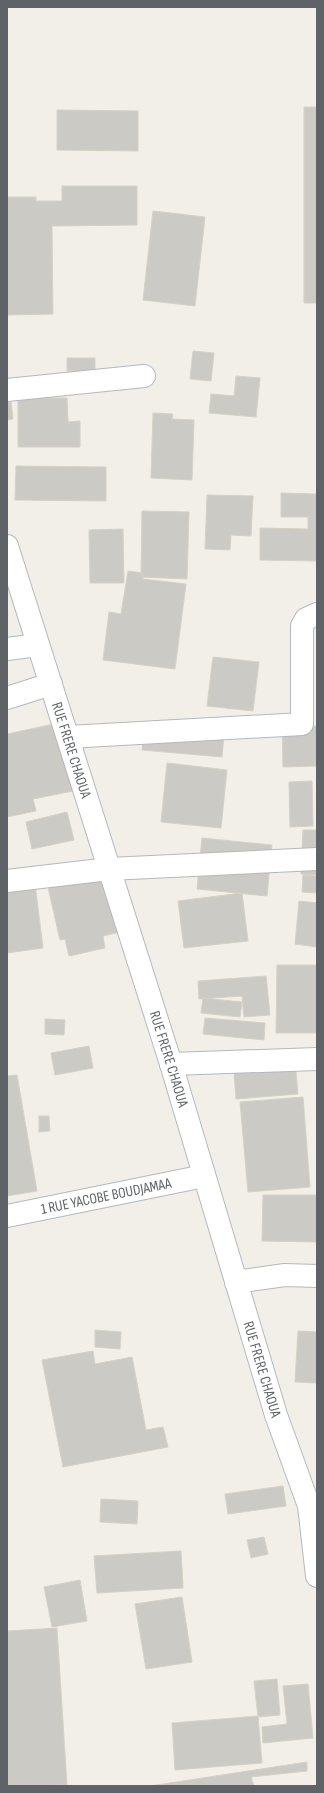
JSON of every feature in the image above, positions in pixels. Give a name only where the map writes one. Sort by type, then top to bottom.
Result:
[{"type":"street","points":[[7,390],[144,376]]},
{"type":"street","name":"RUE FRERE CHAOUA","points":[[7,546],[171,1064],[276,1415],[313,1506],[317,1576]]},
{"type":"street","points":[[68,737],[302,724],[302,626],[306,618],[317,614]]},
{"type":"street","points":[[7,649],[38,645]]},
{"type":"street","points":[[7,698],[51,684]]},
{"type":"street","points":[[7,881],[109,869],[317,859]]},
{"type":"street","points":[[171,1064],[317,1059]]},
{"type":"street","name":"1 RUE YACOBE BOUDJAMAA","points":[[7,1216],[204,1176]]},
{"type":"street","points":[[236,1282],[285,1275],[317,1276]]},
{"type":"building","points":[[304,107],[317,107],[317,303],[304,303]]},
{"type":"building","points":[[57,110],[138,111],[138,151],[57,150]]},
{"type":"building","points":[[62,186],[137,186],[137,225],[52,226],[53,314],[7,315],[7,197],[36,197],[36,201],[62,201]]},
{"type":"building","points":[[153,211],[205,217],[195,306],[143,300]]},
{"type":"building","points":[[193,351],[214,353],[211,381],[190,379]]},
{"type":"building","points":[[67,358],[95,358],[95,371],[67,371]]},
{"type":"building","points":[[236,376],[260,378],[256,417],[209,413],[211,394],[234,396]]},
{"type":"building","points":[[18,398],[67,398],[68,422],[80,421],[80,447],[18,447]]},
{"type":"building","points":[[11,402],[13,419],[7,420],[7,403]]},
{"type":"building","points":[[153,413],[173,414],[172,419],[194,420],[192,480],[151,478]]},
{"type":"building","points":[[16,466],[106,467],[106,501],[15,500]]},
{"type":"building","points":[[281,493],[317,494],[317,561],[260,560],[260,528],[308,529],[308,517],[281,517]]},
{"type":"building","points":[[207,495],[253,496],[251,536],[231,535],[230,550],[205,549]]},
{"type":"building","points":[[142,511],[189,512],[187,579],[141,577]]},
{"type":"building","points":[[123,529],[124,583],[90,583],[89,530]]},
{"type":"building","points":[[128,571],[143,573],[143,579],[186,584],[175,669],[103,660],[109,612],[121,614]]},
{"type":"building","points":[[213,657],[259,662],[253,711],[207,706]]},
{"type":"building","points":[[59,723],[73,791],[33,799],[36,811],[7,817],[7,734]]},
{"type":"building","points":[[317,726],[317,766],[283,767],[282,727]]},
{"type":"building","points":[[144,729],[224,735],[222,757],[142,750]]},
{"type":"building","points":[[167,763],[227,770],[221,828],[161,822]]},
{"type":"building","points":[[312,781],[313,826],[290,827],[289,782]]},
{"type":"building","points":[[67,812],[74,840],[32,849],[26,822]]},
{"type":"building","points":[[303,830],[317,830],[317,875],[301,874]]},
{"type":"building","points":[[202,838],[272,845],[267,896],[197,889]]},
{"type":"building","points":[[110,868],[125,931],[103,936],[105,948],[69,956],[65,939],[60,940],[47,883]]},
{"type":"building","points":[[303,875],[317,876],[317,893],[302,892]]},
{"type":"building","points":[[35,884],[43,948],[7,953],[7,888]]},
{"type":"building","points":[[242,893],[248,941],[184,948],[178,901]]},
{"type":"building","points":[[299,901],[317,903],[317,947],[295,944]]},
{"type":"building","points":[[277,965],[317,965],[317,1033],[276,1033]]},
{"type":"building","points":[[266,976],[270,1015],[244,1017],[242,996],[199,999],[198,981]]},
{"type":"building","points":[[203,998],[242,1002],[240,1017],[201,1013]]},
{"type":"building","points":[[205,1018],[265,1023],[264,1040],[203,1034]]},
{"type":"building","points":[[45,1019],[65,1020],[64,1035],[45,1034]]},
{"type":"building","points":[[89,1046],[93,1068],[55,1075],[51,1053]]},
{"type":"building","points":[[233,1060],[295,1062],[298,1094],[236,1099]]},
{"type":"building","points":[[17,1075],[37,1191],[7,1196],[7,1076]]},
{"type":"building","points":[[303,1097],[310,1187],[248,1192],[240,1102]]},
{"type":"building","points":[[39,1116],[49,1116],[50,1131],[39,1132]]},
{"type":"building","points":[[263,1195],[317,1195],[317,1242],[262,1241]]},
{"type":"building","points":[[95,1330],[121,1332],[120,1349],[95,1347]]},
{"type":"building","points":[[298,1331],[317,1332],[317,1383],[295,1382]]},
{"type":"building","points":[[93,1351],[95,1364],[132,1357],[146,1430],[163,1427],[168,1447],[63,1467],[42,1360]]},
{"type":"building","points":[[283,1486],[286,1506],[228,1514],[225,1494]]},
{"type":"building","points":[[101,1499],[138,1501],[137,1524],[100,1522]]},
{"type":"building","points":[[264,1537],[268,1554],[251,1558],[247,1540]]},
{"type":"building","points":[[181,1551],[183,1588],[97,1593],[94,1556]]},
{"type":"building","points":[[80,1580],[87,1621],[52,1627],[44,1587]]},
{"type":"building","points":[[182,1597],[192,1662],[146,1669],[135,1604]]},
{"type":"building","points":[[57,1628],[67,1785],[7,1786],[7,1631]]},
{"type":"building","points":[[277,1679],[280,1715],[258,1717],[254,1681]]},
{"type":"building","points":[[308,1684],[313,1738],[263,1743],[262,1727],[287,1724],[283,1686]]},
{"type":"building","points":[[258,1716],[262,1763],[175,1770],[172,1723]]},
{"type":"building","points":[[307,1762],[307,1771],[251,1777],[254,1786],[150,1786]]}]
